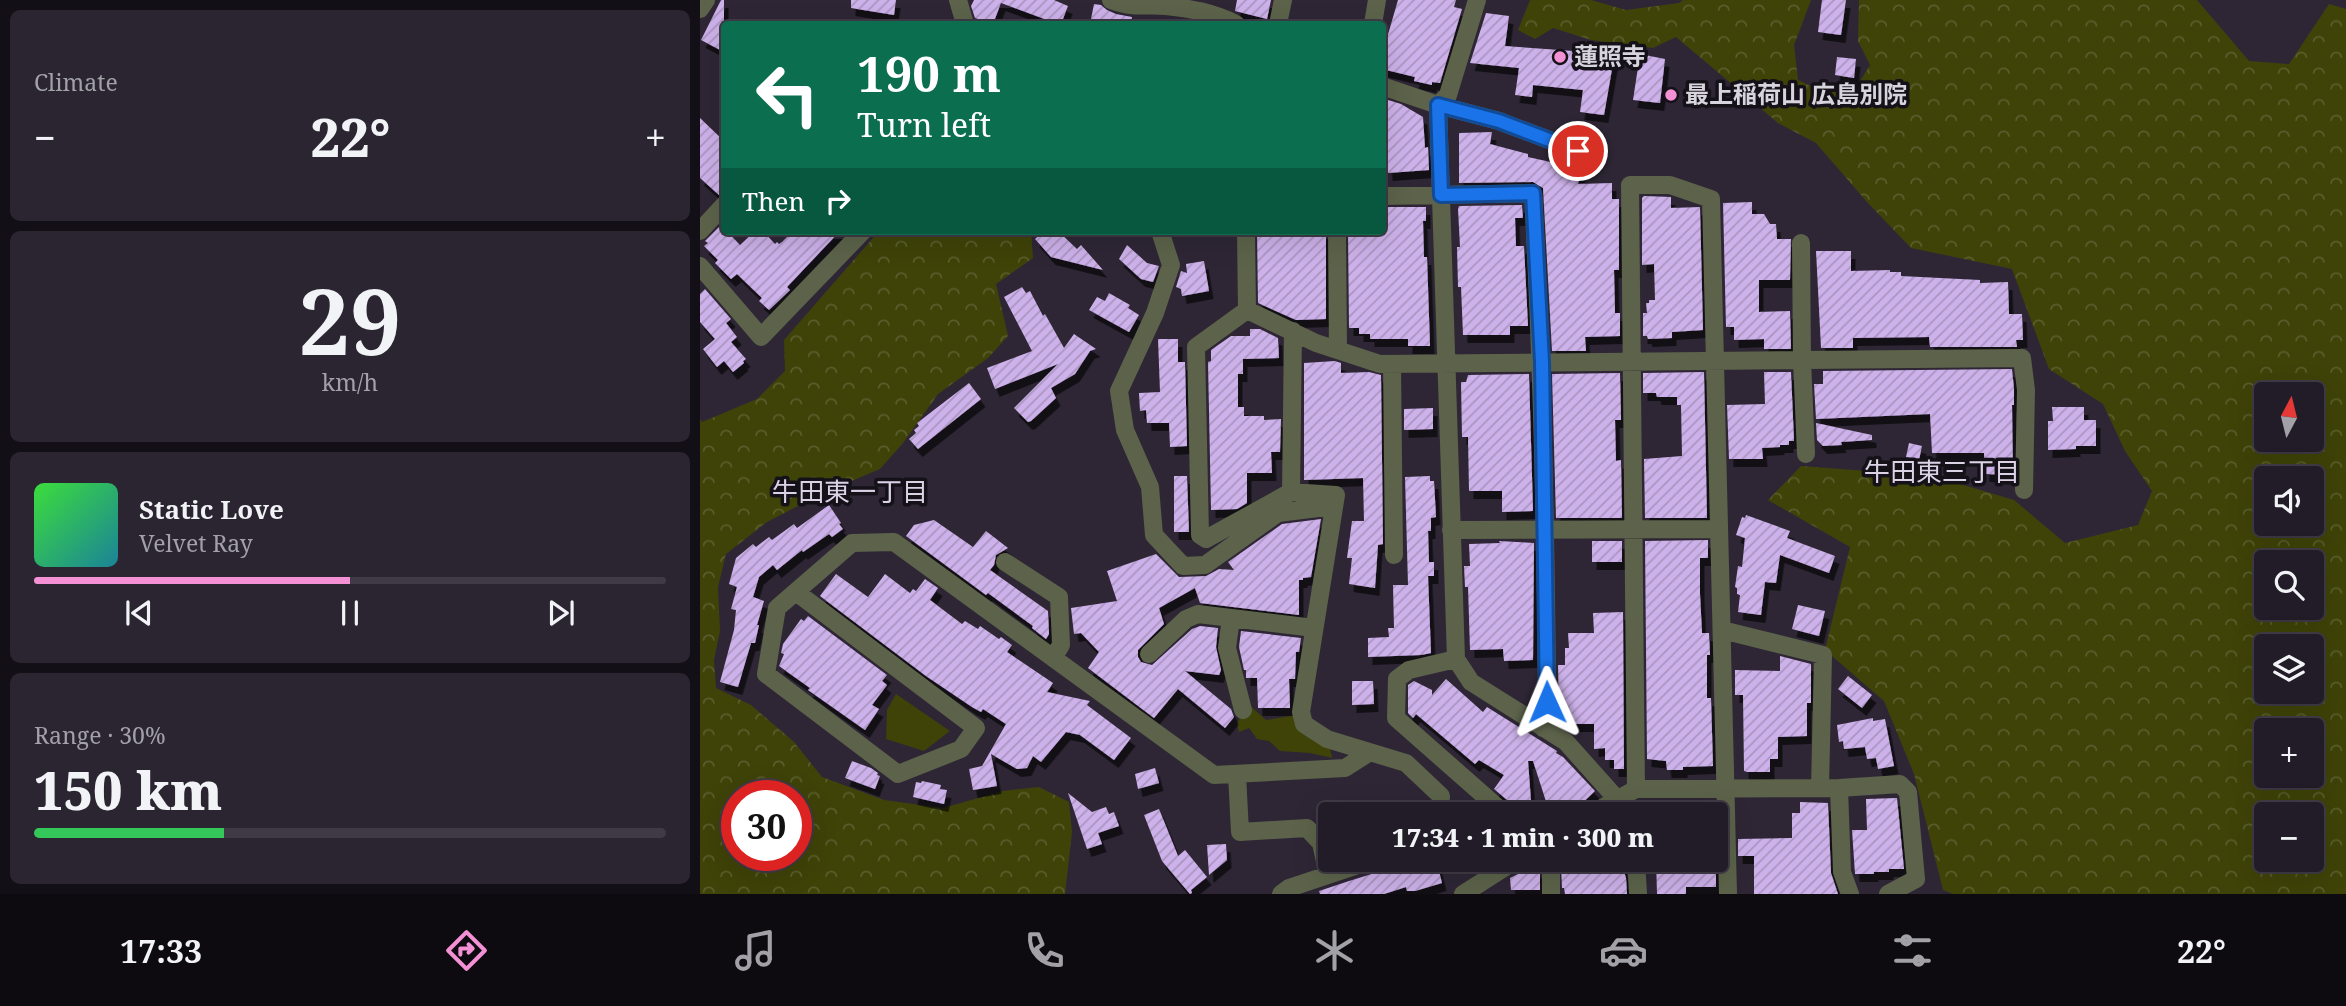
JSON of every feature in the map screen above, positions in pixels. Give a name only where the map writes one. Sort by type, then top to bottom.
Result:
[{"type":"street","points":[[700,9],[706,0]]},
{"type":"street","points":[[958,0],[964,21]]},
{"type":"street","points":[[1111,0],[1128,7],[1163,5],[1212,13],[1229,21]]},
{"type":"street","points":[[1279,21],[1283,0]]},
{"type":"street","points":[[1374,21],[1377,0]]},
{"type":"street","points":[[1477,0],[1448,95],[1438,105],[1455,659],[1471,682],[1566,742],[1615,802]]},
{"type":"street","points":[[1386,87],[1499,121],[1578,151]]},
{"type":"street","points":[[1636,789],[1630,185],[1670,185],[1712,199],[1728,894]]},
{"type":"street","points":[[1386,196],[1533,193],[1542,362],[1546,530],[1547,702],[1543,728]]},
{"type":"street","points":[[700,231],[721,208]]},
{"type":"street","points":[[700,265],[761,337],[859,235]]},
{"type":"street","points":[[1161,235],[1171,265],[1155,313],[1119,391],[1125,430],[1150,487],[1154,535],[1183,566],[1205,565],[1278,513],[1334,506]]},
{"type":"street","points":[[1246,235],[1247,310]]},
{"type":"street","points":[[1337,235],[1338,350]]},
{"type":"street","points":[[1801,243],[1806,454]]},
{"type":"street","points":[[1247,310],[1338,350],[1380,364],[2022,358],[2026,390],[2024,490]]},
{"type":"street","points":[[1247,310],[1196,347],[1200,535],[1206,539],[1292,492],[1336,495],[1301,712],[1304,724],[1327,739],[1406,763],[1441,796],[1441,802]]},
{"type":"street","points":[[1292,492],[1293,331]]},
{"type":"street","points":[[1392,364],[1394,555]]},
{"type":"street","points":[[1451,530],[1719,529]]},
{"type":"street","points":[[796,592],[976,728],[961,749],[898,774],[766,674],[777,608],[852,543],[894,542],[1214,775],[1345,768],[1370,752]]},
{"type":"street","points":[[1005,562],[1059,597],[1061,645],[1053,658]]},
{"type":"street","points":[[1149,654],[1186,619],[1198,614],[1314,628]]},
{"type":"street","points":[[1231,618],[1227,648],[1243,710]]},
{"type":"street","points":[[1721,630],[1823,655],[1821,788]]},
{"type":"street","points":[[1455,659],[1409,670],[1397,679],[1396,718],[1491,802]]},
{"type":"street","points":[[1237,774],[1240,832],[1307,828],[1321,842],[1328,875]]},
{"type":"street","points":[[1622,802],[1636,789],[1839,788],[1900,784],[1908,792],[1916,879],[1888,894]]},
{"type":"street","points":[[1839,788],[1842,872],[1850,894]]},
{"type":"street","points":[[1281,894],[1289,888],[1337,872]]},
{"type":"street","points":[[1463,894],[1498,872]]},
{"type":"street","points":[[1551,872],[1551,894]]},
{"type":"street","points":[[1637,872],[1638,894]]},
{"type":"green space","points":[[1530,0],[1591,0],[1626,10],[1679,3],[1683,0],[1811,0],[1794,45],[1798,80],[1823,92],[1857,86],[1870,65],[1858,41],[1859,0],[2197,0],[2249,61],[2289,64],[2329,4],[2346,9],[2346,894],[1953,894],[1943,890],[1914,774],[1884,701],[1825,650],[1850,547],[1768,500],[1801,466],[1933,476],[2014,500],[2065,543],[2138,525],[2152,491],[2125,451],[2103,404],[2049,369],[2012,269],[1911,248],[1816,143],[1778,123],[1676,37],[1653,48],[1591,40],[1553,28],[1535,39],[1518,30]]},
{"type":"green space","points":[[876,235],[1031,235],[1033,258],[996,284],[1008,336],[988,358],[938,394],[903,443],[880,469],[823,493],[767,522],[726,554],[718,587],[720,631],[714,660],[716,688],[751,705],[794,742],[822,777],[884,800],[943,808],[1003,791],[1039,787],[1069,802],[1072,832],[1065,894],[700,894],[700,419],[702,422],[757,399],[785,371],[784,340]]},
{"type":"green space","points":[[896,694],[950,731],[924,751],[886,739],[887,710]]},
{"type":"green space","points":[[1247,703],[1266,720],[1297,715],[1330,747],[1332,758],[1280,751],[1269,741],[1257,739],[1249,728],[1239,732],[1237,724]]},
{"type":"building","points":[[721,0],[724,0],[721,50],[701,40]]},
{"type":"building","points":[[851,0],[896,0],[894,15],[851,8]]},
{"type":"building","points":[[974,0],[1054,0],[1068,6],[1062,21],[1050,21],[1001,3],[994,21],[984,21],[975,18],[971,6]]},
{"type":"building","points":[[1237,0],[1271,0],[1267,19],[1235,11]]},
{"type":"building","points":[[1398,0],[1456,0],[1454,7],[1462,9],[1440,83],[1432,82],[1432,85],[1414,81],[1415,77],[1386,70],[1386,41]]},
{"type":"building","points":[[1822,0],[1846,0],[1841,35],[1818,32]]},
{"type":"building","points":[[1094,4],[1116,14],[1132,17],[1131,21],[1091,21]]},
{"type":"building","points":[[1486,13],[1509,16],[1505,46],[1615,52],[1604,115],[1580,112],[1583,90],[1533,85],[1532,97],[1515,95],[1519,68],[1470,63]]},
{"type":"building","points":[[1640,54],[1665,59],[1660,103],[1633,100]]},
{"type":"building","points":[[1837,57],[1856,59],[1854,78],[1835,75]]},
{"type":"building","points":[[1386,99],[1401,104],[1423,117],[1429,170],[1388,173]]},
{"type":"building","points":[[700,118],[721,138],[721,195],[700,178]]},
{"type":"building","points":[[1492,132],[1490,144],[1528,154],[1528,157],[1582,169],[1578,184],[1612,183],[1612,199],[1619,199],[1619,270],[1614,270],[1615,313],[1620,313],[1620,336],[1585,337],[1586,351],[1552,351],[1543,188],[1533,182],[1459,183],[1459,133]]},
{"type":"building","points":[[1644,196],[1671,197],[1671,208],[1700,207],[1703,330],[1672,332],[1672,338],[1648,339],[1643,336],[1646,303],[1655,300],[1654,264],[1642,265]]},
{"type":"building","points":[[1752,202],[1752,214],[1764,214],[1770,224],[1776,224],[1777,239],[1791,239],[1790,280],[1759,280],[1759,312],[1790,311],[1791,349],[1764,349],[1764,339],[1734,340],[1734,327],[1726,327],[1723,203]]},
{"type":"building","points":[[1522,205],[1523,218],[1515,218],[1516,246],[1524,246],[1528,326],[1510,326],[1510,335],[1463,335],[1461,287],[1458,287],[1459,206]]},
{"type":"building","points":[[1426,207],[1426,221],[1423,221],[1424,257],[1427,257],[1430,346],[1408,346],[1408,339],[1370,339],[1370,334],[1359,334],[1359,328],[1349,328],[1348,235],[1386,235],[1386,208]]},
{"type":"building","points":[[721,225],[721,235],[730,235],[740,245],[751,235],[767,235],[775,244],[779,244],[789,235],[836,235],[787,287],[790,290],[769,310],[759,301],[762,298],[737,274],[731,279],[715,263],[718,260],[704,246],[708,243],[705,241]]},
{"type":"building","points":[[1040,235],[1062,235],[1077,249],[1081,245],[1103,270],[1051,257],[1035,239]]},
{"type":"building","points":[[1257,235],[1326,235],[1326,319],[1296,320],[1258,303]]},
{"type":"building","points":[[1127,245],[1147,263],[1159,266],[1153,282],[1141,279],[1119,259]]},
{"type":"building","points":[[1816,251],[1851,251],[1851,271],[1890,270],[1901,272],[1901,276],[1980,280],[1980,283],[2008,282],[2009,314],[2022,314],[2023,340],[2016,340],[2017,347],[1930,347],[1929,337],[1853,338],[1853,348],[1821,348]]},
{"type":"building","points":[[1204,261],[1209,291],[1182,296],[1181,289],[1176,287],[1181,271],[1187,273],[1186,264]]},
{"type":"building","points":[[1022,287],[1026,293],[1030,291],[1064,348],[1074,334],[1096,349],[1090,351],[1075,374],[1051,388],[1056,398],[1028,422],[1014,408],[1058,364],[995,389],[987,368],[1032,351],[1004,297]]},
{"type":"building","points":[[705,289],[731,319],[726,323],[737,337],[731,342],[746,359],[733,372],[724,361],[717,367],[703,349],[715,339],[700,322],[700,294]]},
{"type":"building","points":[[1109,293],[1130,305],[1128,308],[1139,315],[1129,332],[1089,310],[1097,297],[1105,301]]},
{"type":"building","points":[[1250,329],[1260,329],[1278,338],[1279,358],[1243,359],[1243,374],[1238,374],[1238,407],[1244,407],[1244,416],[1264,416],[1264,420],[1281,419],[1280,452],[1271,452],[1272,473],[1247,473],[1247,503],[1237,509],[1211,510],[1208,362],[1211,361],[1211,350],[1231,336],[1250,336]]},
{"type":"building","points":[[1158,339],[1178,339],[1178,362],[1185,362],[1187,446],[1170,447],[1169,423],[1147,423],[1146,410],[1140,411],[1139,393],[1160,392]]},
{"type":"building","points":[[1304,363],[1341,363],[1341,373],[1369,372],[1381,375],[1383,544],[1378,545],[1375,588],[1349,584],[1352,558],[1347,558],[1352,521],[1364,521],[1363,478],[1304,480]]},
{"type":"building","points":[[2012,369],[2013,475],[1985,474],[1984,453],[1932,453],[1930,414],[1816,419],[1814,384],[1823,384],[1823,371]]},
{"type":"building","points":[[1704,372],[1707,518],[1645,518],[1644,459],[1682,456],[1681,405],[1677,405],[1677,397],[1657,397],[1656,393],[1643,393],[1643,373]]},
{"type":"building","points":[[1764,372],[1791,372],[1794,441],[1780,447],[1762,448],[1763,459],[1729,459],[1727,405],[1765,404]]},
{"type":"building","points":[[1620,373],[1621,420],[1615,420],[1616,461],[1621,460],[1622,518],[1556,518],[1552,374]]},
{"type":"building","points":[[1529,374],[1533,511],[1502,512],[1502,491],[1469,491],[1468,437],[1462,437],[1461,382],[1466,382],[1468,375]]},
{"type":"building","points":[[969,383],[981,399],[918,449],[909,439],[916,433],[914,430],[919,426],[917,423]]},
{"type":"building","points":[[2052,407],[2084,407],[2084,420],[2096,420],[2096,446],[2048,450],[2048,421],[2053,421]]},
{"type":"building","points":[[1433,408],[1433,429],[1404,430],[1404,409]]},
{"type":"building","points":[[1816,423],[1872,435],[1872,440],[1823,446],[1817,440]]},
{"type":"building","points":[[1909,443],[1922,446],[1919,460],[1906,457]]},
{"type":"building","points":[[1174,476],[1187,476],[1189,532],[1174,532]]},
{"type":"building","points":[[1430,476],[1430,481],[1434,481],[1436,517],[1431,518],[1431,531],[1428,531],[1429,562],[1434,562],[1434,576],[1428,576],[1431,653],[1368,657],[1368,638],[1389,637],[1388,628],[1394,628],[1393,585],[1408,585],[1405,477]]},
{"type":"building","points":[[829,505],[843,529],[832,537],[829,534],[803,552],[802,550],[777,570],[773,565],[759,577],[753,597],[764,601],[755,643],[751,643],[738,687],[720,682],[734,630],[736,610],[731,609],[737,587],[729,584],[736,558],[753,544],[756,547],[769,537],[772,540],[794,524],[797,528]]},
{"type":"building","points":[[1746,515],[1790,531],[1787,538],[1835,556],[1829,573],[1780,555],[1776,583],[1765,582],[1761,615],[1738,612],[1740,595],[1735,587],[1738,566],[1742,567],[1745,538],[1736,535],[1742,517],[1745,518]]},
{"type":"building","points":[[1321,519],[1311,577],[1299,580],[1299,615],[1200,603],[1195,588],[1159,608],[1164,624],[1138,650],[1141,662],[1152,665],[1192,629],[1200,626],[1218,628],[1216,647],[1221,670],[1219,675],[1185,671],[1231,709],[1234,717],[1225,728],[1178,689],[1154,718],[1088,668],[1099,652],[1081,633],[1074,634],[1071,608],[1117,601],[1107,571],[1156,554],[1179,577],[1206,576],[1219,569],[1234,570],[1228,562],[1282,524]]},
{"type":"building","points":[[934,520],[973,547],[986,531],[1008,548],[996,555],[990,570],[1048,611],[1049,634],[1046,639],[1032,628],[1033,626],[906,536],[914,525]]},
{"type":"building","points":[[1708,540],[1708,558],[1700,558],[1700,594],[1702,633],[1709,633],[1707,698],[1711,698],[1713,766],[1667,770],[1666,761],[1647,759],[1645,541]]},
{"type":"building","points":[[1499,541],[1534,543],[1533,660],[1504,661],[1503,649],[1470,650],[1468,587],[1465,587],[1464,566],[1470,566],[1469,544],[1500,543]]},
{"type":"building","points":[[1592,541],[1622,541],[1622,562],[1592,562]]},
{"type":"building","points":[[836,574],[868,597],[885,574],[910,593],[913,589],[916,591],[925,579],[938,588],[930,600],[962,624],[965,621],[978,629],[980,626],[1012,645],[1007,652],[1053,683],[1047,692],[1090,701],[1087,705],[1131,738],[1114,760],[1080,735],[1066,732],[1041,762],[1033,756],[1027,768],[1017,769],[991,754],[997,786],[973,790],[969,769],[982,766],[1006,724],[983,709],[981,712],[972,707],[926,676],[820,596]]},
{"type":"building","points":[[1798,605],[1825,611],[1819,636],[1792,629]]},
{"type":"building","points":[[1623,612],[1624,769],[1614,769],[1614,760],[1605,760],[1605,748],[1594,749],[1594,724],[1573,724],[1573,721],[1568,722],[1568,715],[1559,715],[1558,665],[1565,665],[1565,648],[1569,648],[1568,633],[1594,633],[1593,613]]},
{"type":"building","points":[[808,616],[887,675],[882,681],[887,685],[872,705],[879,709],[865,730],[779,666],[784,654],[781,653],[783,644],[801,619],[804,621]]},
{"type":"building","points":[[1241,631],[1301,638],[1299,652],[1296,652],[1295,679],[1289,679],[1290,708],[1258,708],[1257,678],[1246,678],[1239,647]]},
{"type":"building","points":[[1780,656],[1811,664],[1811,703],[1807,703],[1807,736],[1778,737],[1778,759],[1770,759],[1770,772],[1747,772],[1744,771],[1743,695],[1735,695],[1735,670],[1780,671]]},
{"type":"building","points":[[1848,676],[1872,695],[1862,708],[1838,689]]},
{"type":"building","points":[[1446,679],[1483,712],[1487,707],[1557,751],[1556,753],[1595,791],[1583,802],[1546,802],[1533,761],[1528,761],[1531,802],[1509,802],[1494,789],[1504,775],[1479,760],[1475,764],[1416,714],[1413,718],[1408,713],[1408,685],[1414,681],[1432,690],[1432,695]]},
{"type":"building","points":[[1352,681],[1373,681],[1374,704],[1352,705]]},
{"type":"building","points":[[1873,718],[1873,721],[1885,719],[1894,766],[1878,769],[1876,758],[1867,759],[1865,747],[1844,749],[1843,741],[1839,742],[1837,725]]},
{"type":"building","points":[[852,761],[878,773],[880,776],[875,789],[845,778]]},
{"type":"building","points":[[1155,768],[1159,783],[1138,789],[1135,774]]},
{"type":"building","points":[[916,782],[941,785],[940,789],[947,790],[944,804],[913,797]]},
{"type":"building","points":[[1068,793],[1092,812],[1106,807],[1109,814],[1114,812],[1119,826],[1098,833],[1102,844],[1087,849]]},
{"type":"building","points":[[1897,798],[1904,869],[1855,874],[1852,830],[1867,830],[1866,799]]},
{"type":"building","points":[[1655,800],[1714,802],[1655,802]]},
{"type":"building","points":[[1800,802],[1828,803],[1831,873],[1838,894],[1754,894],[1754,856],[1738,856],[1738,839],[1792,838],[1792,813],[1800,813]]},
{"type":"building","points":[[1159,809],[1178,856],[1185,850],[1207,877],[1191,890],[1190,894],[1162,861],[1144,815]]},
{"type":"building","points":[[1226,844],[1227,860],[1209,875],[1207,845]]},
{"type":"building","points":[[1378,872],[1439,872],[1442,883],[1415,891],[1407,891],[1406,887],[1384,894],[1320,894],[1319,891]]},
{"type":"building","points":[[1538,872],[1540,890],[1511,890],[1510,878],[1520,873]]},
{"type":"building","points":[[1561,872],[1624,872],[1627,894],[1565,894]]},
{"type":"building","points":[[1656,872],[1716,872],[1716,887],[1686,887],[1686,894],[1657,894]]},
{"type":"place","name":"蓮照寺","points":[[1560,57]]},
{"type":"place","name":"最上稲荷山 広島別院","points":[[1671,95]]},
{"type":"district","name":"牛田東三丁目","points":[[1942,472]]},
{"type":"district","name":"牛田東一丁目","points":[[850,492]]},
{"type":"route","points":[[1547,702],[1542,362],[1533,193],[1441,195],[1438,105],[1499,121],[1578,151]]}]
